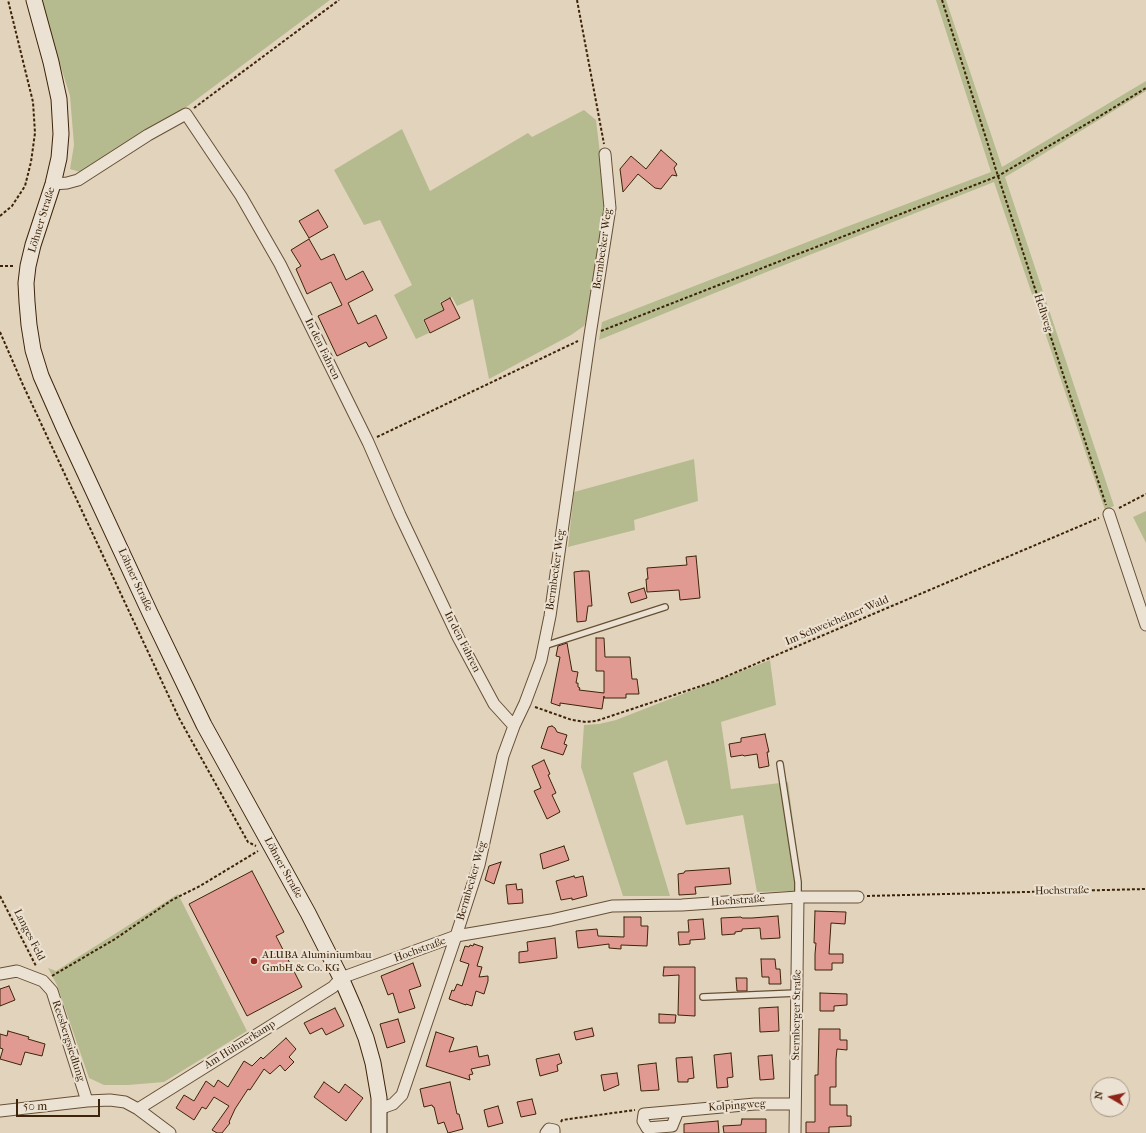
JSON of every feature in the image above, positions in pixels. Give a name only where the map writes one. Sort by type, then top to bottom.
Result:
[{"type":"main road","name":"Löhner Straße","points":[[34,0],[51,62],[59,99],[61,134],[59,158],[53,184],[33,244],[26,283],[29,325],[33,350],[41,376],[64,428],[204,725],[270,844],[341,978],[366,1038],[377,1083],[379,1133]]},
{"type":"street","points":[[53,184],[78,180],[148,135],[186,114]]},
{"type":"street","name":"In den Fahren","points":[[186,114],[241,196],[276,257],[368,442],[400,515],[458,637],[494,704],[514,726]]},
{"type":"street","name":"Bermbecker Weg","points":[[379,1109],[393,1104],[402,1095],[479,865],[503,756],[541,660],[550,616],[584,388],[590,335],[610,208],[605,154]]},
{"type":"street","points":[[1109,514],[1146,626]]},
{"type":"street","name":"Hochstraße","points":[[341,978],[456,936],[552,920],[612,906],[682,905],[798,897],[858,897]]},
{"type":"street","name":"Sternberger Straße","points":[[795,1133],[798,897]]},
{"type":"street","points":[[0,974],[17,971],[43,981]]},
{"type":"street","name":"Am Hühnerkamp","points":[[138,1109],[333,986],[341,978]]},
{"type":"street","name":"Reesbergsiedlung","points":[[43,981],[52,991],[87,1101]]},
{"type":"street","points":[[0,1111],[87,1101],[110,1100],[125,1102],[138,1109],[170,1133]]},
{"type":"street","name":"Kolpingweg","points":[[644,1114],[643,1121],[648,1128],[672,1126],[678,1111],[755,1104],[795,1104]]},
{"type":"lane","points":[[544,646],[665,607]]},
{"type":"lane","points":[[780,764],[798,882],[798,897]]},
{"type":"lane","points":[[703,997],[797,993]]},
{"type":"path","points":[[0,216],[12,206],[25,186],[36,133],[33,102],[8,0]]},
{"type":"path","points":[[186,114],[339,0]]},
{"type":"path","points":[[577,0],[605,154]]},
{"type":"path","name":"Hellweg","points":[[942,0],[1109,514]]},
{"type":"path","points":[[368,442],[590,335],[998,176],[1146,88]]},
{"type":"path","name":"Im Schweichelner Wald","points":[[525,703],[572,720],[586,722],[596,721],[713,682],[1109,514],[1146,494]]},
{"type":"path","points":[[43,981],[115,939],[172,900],[200,886],[270,844]]},
{"type":"path","name":"Hochstraße","points":[[858,897],[1146,888]]},
{"type":"path","name":"Langes Feld","points":[[0,896],[43,981]]},
{"type":"path","points":[[551,1132],[562,1120],[636,1110],[644,1114]]},
{"type":"green space","points":[[40,0],[330,0],[181,111],[80,172],[70,169],[74,145],[70,96]]},
{"type":"green space","points":[[936,0],[946,0],[1002,167],[1146,81],[1146,91],[1005,177],[1114,506],[1105,510],[994,182],[599,340],[602,322],[991,172]]},
{"type":"green space","points":[[584,110],[596,120],[606,203],[591,308],[584,326],[571,335],[489,379],[473,299],[457,306],[452,297],[440,302],[444,310],[423,320],[429,333],[416,339],[394,295],[412,285],[380,220],[364,225],[334,170],[402,129],[430,191],[528,133],[532,137]]},
{"type":"green space","points":[[694,459],[698,501],[634,520],[635,530],[568,547],[574,492]]},
{"type":"green space","points":[[1146,511],[1146,543],[1133,517]]},
{"type":"green space","points":[[770,660],[776,705],[721,722],[731,789],[788,782],[802,891],[757,892],[743,815],[686,825],[667,760],[633,773],[670,896],[623,896],[581,767],[584,725],[599,724],[616,720]]},
{"type":"green space","points":[[178,894],[247,1031],[164,1082],[104,1085],[89,1078],[57,985],[48,968],[56,971]]},
{"type":"building","points":[[661,150],[677,164],[674,168],[677,176],[672,175],[661,189],[655,188],[638,174],[623,192],[620,169],[631,156],[646,169]]},
{"type":"building","points":[[318,210],[328,227],[309,238],[299,221]]},
{"type":"building","points":[[309,239],[321,260],[334,254],[346,280],[363,271],[373,290],[348,303],[358,324],[376,315],[387,338],[369,347],[366,342],[337,356],[318,316],[342,305],[331,282],[307,294],[296,269],[301,266],[291,250]]},
{"type":"building","points":[[450,298],[460,318],[430,333],[424,320],[444,310],[441,303]]},
{"type":"building","points":[[696,556],[700,598],[680,600],[679,590],[647,592],[647,568],[687,565],[686,557]]},
{"type":"building","points":[[589,571],[592,606],[588,606],[586,621],[577,622],[574,572]]},
{"type":"building","points":[[644,588],[647,598],[631,603],[628,593]]},
{"type":"building","points":[[596,638],[604,638],[605,657],[630,657],[632,679],[637,679],[639,694],[626,694],[626,698],[604,698],[604,696],[602,709],[560,703],[560,706],[551,703],[560,657],[556,656],[558,646],[567,643],[572,671],[578,672],[576,683],[578,683],[578,687],[580,688],[579,690],[604,693],[604,671],[596,671]]},
{"type":"building","points":[[552,726],[557,732],[567,735],[564,744],[567,745],[563,755],[541,748],[548,727]]},
{"type":"building","points":[[765,734],[769,752],[767,752],[769,766],[759,768],[757,754],[731,757],[729,744],[741,742],[741,738]]},
{"type":"building","points":[[544,760],[550,774],[548,775],[556,793],[552,795],[560,812],[547,819],[534,791],[541,788],[532,766]]},
{"type":"building","points":[[564,846],[569,860],[543,869],[540,854]]},
{"type":"building","points":[[501,862],[494,884],[485,880],[489,866]]},
{"type":"building","points":[[729,868],[731,884],[695,887],[696,894],[679,895],[678,874],[684,873],[685,871]]},
{"type":"building","name":"ALUBA Aluminiumbau GmbH & Co. KG","points":[[252,871],[284,932],[276,936],[302,987],[247,1016],[189,904]]},
{"type":"building","points":[[574,876],[575,878],[583,876],[587,896],[572,900],[572,898],[561,900],[556,881]]},
{"type":"building","points":[[516,884],[517,890],[522,889],[523,903],[508,904],[506,885]]},
{"type":"building","points":[[815,911],[846,912],[845,924],[831,923],[829,954],[843,954],[843,963],[832,963],[832,970],[815,970]]},
{"type":"building","points":[[778,916],[780,938],[761,939],[760,928],[742,929],[742,931],[735,932],[735,934],[722,935],[721,918]]},
{"type":"building","points":[[624,917],[641,917],[641,926],[648,926],[647,946],[621,945],[621,949],[609,948],[609,944],[578,948],[576,931],[597,929],[598,936],[624,937]]},
{"type":"building","points":[[703,919],[705,939],[690,940],[690,944],[679,945],[678,932],[689,932],[688,920]]},
{"type":"building","points":[[555,938],[557,958],[519,963],[519,952],[528,951],[527,942]]},
{"type":"building","points":[[474,944],[483,947],[477,966],[482,967],[479,977],[488,976],[488,981],[484,994],[476,991],[472,1006],[449,999],[452,990],[454,991],[457,984],[462,986],[469,964],[460,961],[465,946],[469,947],[470,945],[473,946]]},
{"type":"building","points":[[761,959],[775,959],[776,969],[780,969],[781,984],[769,984],[769,977],[762,977]]},
{"type":"building","points":[[413,963],[421,986],[409,990],[415,1008],[399,1013],[393,993],[388,995],[381,976]]},
{"type":"building","points":[[664,967],[695,967],[695,1016],[678,1015],[679,975],[663,976]]},
{"type":"building","points":[[736,978],[747,978],[747,991],[737,991]]},
{"type":"building","points":[[9,986],[15,1000],[0,1006],[0,989]]},
{"type":"building","points":[[820,993],[847,994],[847,1005],[834,1006],[834,1011],[820,1011]]},
{"type":"building","points":[[778,1007],[779,1031],[760,1032],[759,1008]]},
{"type":"building","points":[[335,1008],[344,1026],[326,1035],[322,1028],[310,1034],[304,1023]]},
{"type":"building","points":[[659,1014],[676,1015],[675,1023],[659,1023]]},
{"type":"building","points":[[398,1019],[405,1042],[387,1048],[380,1024]]},
{"type":"building","points":[[592,1028],[594,1036],[576,1040],[574,1032]]},
{"type":"building","points":[[819,1029],[840,1029],[840,1040],[847,1040],[847,1050],[837,1049],[836,1087],[830,1087],[830,1105],[847,1105],[847,1116],[851,1116],[851,1126],[829,1127],[829,1133],[806,1133],[806,1122],[815,1122],[815,1075],[818,1075]]},
{"type":"building","points":[[8,1031],[29,1037],[28,1039],[45,1044],[42,1056],[25,1052],[21,1065],[0,1059],[3,1049],[0,1048],[0,1034],[7,1036]]},
{"type":"building","points":[[436,1032],[454,1038],[449,1052],[477,1046],[479,1057],[488,1055],[490,1065],[471,1069],[473,1074],[469,1075],[470,1080],[426,1066]]},
{"type":"building","points":[[286,1038],[296,1049],[289,1057],[294,1062],[285,1071],[280,1065],[270,1074],[264,1069],[250,1090],[248,1089],[235,1109],[229,1122],[230,1123],[222,1133],[217,1133],[212,1130],[229,1106],[214,1097],[206,1109],[202,1107],[194,1120],[176,1108],[184,1095],[194,1101],[206,1081],[214,1087],[218,1080],[228,1087],[244,1061],[252,1066],[261,1057],[263,1059]]},
{"type":"building","points":[[731,1053],[733,1077],[727,1078],[728,1087],[717,1088],[714,1055]]},
{"type":"building","points":[[559,1054],[562,1063],[557,1065],[558,1071],[540,1076],[536,1059]]},
{"type":"building","points":[[772,1055],[774,1079],[760,1080],[758,1056]]},
{"type":"building","points":[[692,1057],[694,1078],[688,1079],[688,1082],[678,1082],[676,1058]]},
{"type":"building","points":[[656,1063],[659,1090],[641,1091],[638,1065]]},
{"type":"building","points":[[617,1073],[619,1085],[604,1091],[601,1075]]},
{"type":"building","points":[[324,1082],[339,1093],[345,1084],[363,1098],[346,1121],[314,1097]]},
{"type":"building","points":[[450,1082],[457,1114],[459,1114],[463,1129],[448,1133],[444,1122],[438,1124],[434,1107],[432,1105],[424,1107],[420,1089]]},
{"type":"building","points":[[532,1099],[536,1114],[521,1117],[517,1102]]},
{"type":"building","points":[[498,1106],[503,1123],[488,1127],[484,1110]]},
{"type":"building","points":[[742,1119],[766,1119],[766,1133],[724,1133],[723,1126],[741,1125]]},
{"type":"building","points":[[718,1121],[719,1133],[684,1133],[684,1124]]},
{"type":"place","name":"ALUBA Aluminiumbau GmbH & Co. KG","points":[[254,961]]}]
